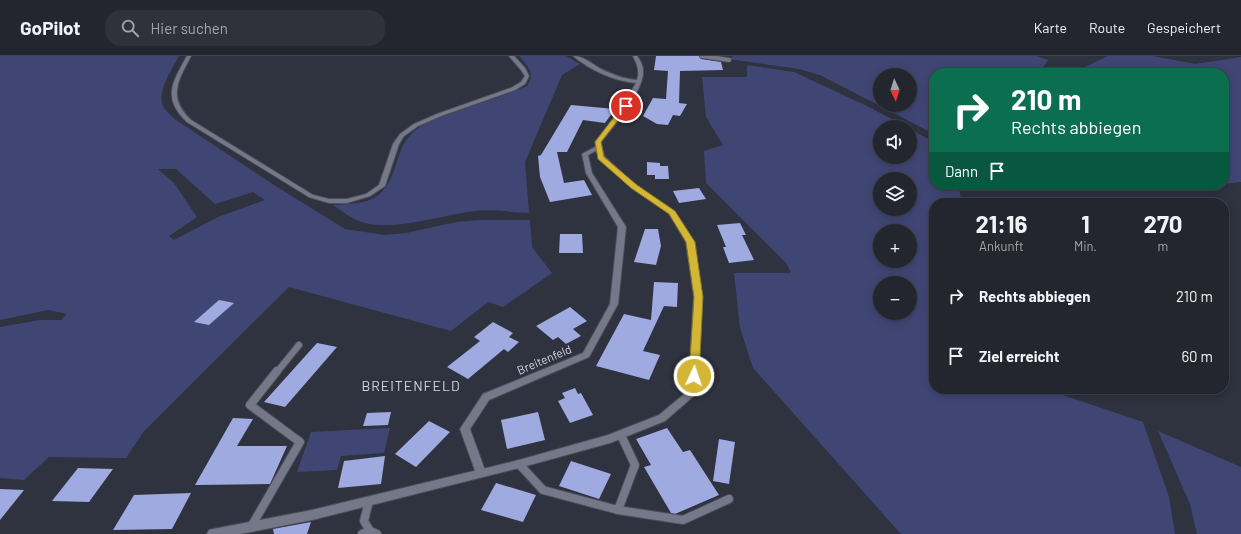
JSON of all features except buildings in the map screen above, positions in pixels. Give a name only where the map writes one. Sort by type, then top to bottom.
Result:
[{"type":"street","points":[[189,56],[177,80],[174,96],[178,109],[189,121],[312,196],[329,201],[347,201],[368,195],[382,186],[396,144],[402,135],[416,126],[439,115],[513,89],[523,83],[527,76],[523,69],[511,56]]},
{"type":"street","points":[[575,56],[610,76],[620,80],[639,82]]},
{"type":"street","points":[[213,534],[312,515],[519,464],[621,435],[662,418],[693,392],[698,297],[690,242],[672,212],[634,187],[601,157],[598,142],[626,106],[639,82],[641,70],[635,56]]},
{"type":"street","name":"Breitenfeld","points":[[481,473],[465,429],[486,397],[586,355],[614,304],[622,227],[589,173],[585,154],[599,147]]},
{"type":"lane","points":[[702,56],[729,60]]},
{"type":"lane","points":[[251,527],[300,442],[250,405],[298,346]]},
{"type":"lane","points":[[618,510],[635,465],[621,435]]},
{"type":"lane","points":[[519,464],[543,490],[618,510],[683,520],[729,499]]},
{"type":"lane","points":[[369,501],[364,521],[370,533]]},
{"type":"shaded area","points":[[0,56],[179,56],[169,73],[163,88],[161,101],[167,112],[176,120],[274,185],[345,229],[385,235],[406,233],[456,222],[480,220],[530,220],[532,247],[552,273],[503,307],[488,302],[451,331],[289,287],[144,431],[126,458],[49,457],[24,480],[0,478],[0,327],[40,320],[61,320],[67,314],[48,310],[0,320]],"holes":[[[158,169],[176,169],[215,204],[253,192],[265,200],[218,217],[174,240],[169,236],[197,217],[174,183]]]},
{"type":"shaded area","points":[[519,56],[566,56],[580,64],[562,75],[525,162],[529,213],[481,210],[419,222],[377,225],[356,220],[333,205],[363,202],[378,195],[386,187],[391,178],[403,147],[409,137],[426,123],[527,86],[531,77],[530,70]]},
{"type":"shaded area","points":[[733,56],[1036,56],[1048,60],[1042,68],[929,68],[929,131],[917,125],[917,120],[907,120],[891,112],[917,112],[917,68],[873,68],[873,102],[820,75],[799,69],[729,59]]},
{"type":"shaded area","points":[[1108,56],[1153,56],[1195,64],[1241,57],[1241,182],[1229,183],[1229,68],[1083,68]]},
{"type":"shaded area","points":[[747,65],[794,72],[869,107],[873,109],[873,112],[878,112],[894,120],[873,120],[873,164],[917,164],[917,133],[929,139],[929,190],[959,190],[961,198],[929,198],[929,394],[1060,394],[1143,422],[1169,497],[1175,534],[901,534],[753,368],[740,328],[734,273],[791,273],[787,264],[706,183],[704,151],[723,145],[706,117],[702,77],[747,77]]},
{"type":"shaded area","points":[[390,428],[384,453],[341,456],[337,470],[297,472],[311,432]]},
{"type":"shaded area","points":[[1158,431],[1241,467],[1241,534],[1197,534],[1190,504]]},
{"type":"district","name":"BREITENFELD","points":[[411,385]]},
{"type":"route","points":[[626,106],[598,142],[601,157],[634,187],[672,212],[690,242],[698,297],[694,376]]}]
